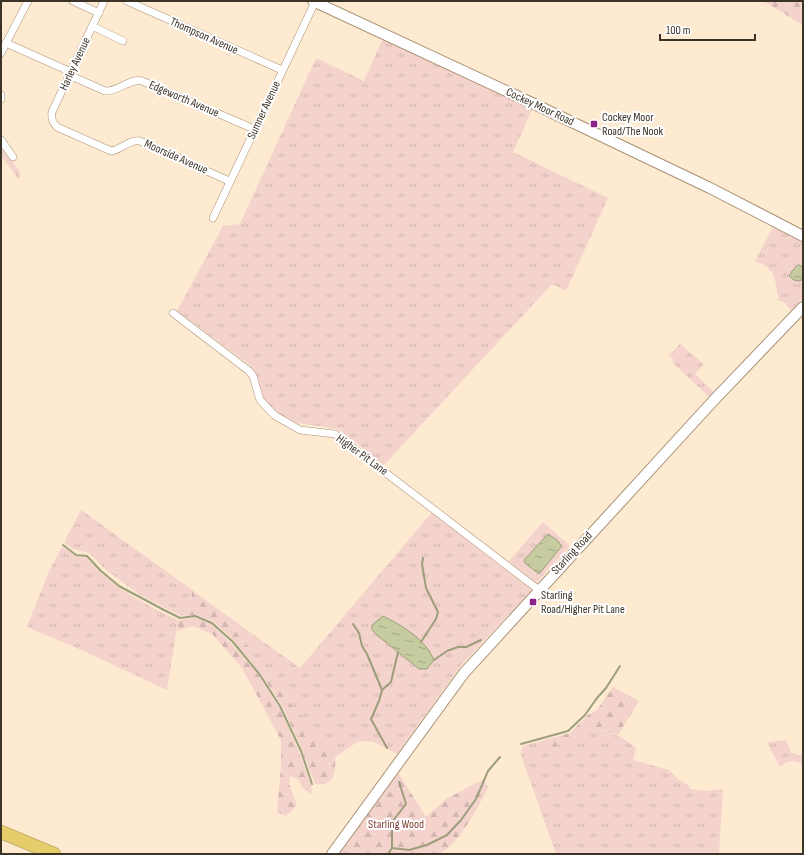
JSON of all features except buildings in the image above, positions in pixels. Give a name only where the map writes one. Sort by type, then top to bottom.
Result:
[{"type":"highway","points":[[1,832],[54,854]]},
{"type":"main road","name":"Cockey Moor Road","points":[[316,2],[554,113],[710,188],[803,236]]},
{"type":"main road","name":"Starling Road","points":[[332,854],[464,673],[714,400],[803,307]]},
{"type":"street","points":[[1,53],[28,1]]},
{"type":"street","points":[[73,1],[99,13]]},
{"type":"street","name":"Harley Avenue","points":[[57,127],[53,123],[52,112],[104,1]]},
{"type":"street","name":"Thompson Avenue","points":[[127,1],[282,70]]},
{"type":"street","name":"Sumner Avenue","points":[[213,218],[229,181],[316,2]]},
{"type":"street","points":[[92,26],[123,41]]},
{"type":"street","name":"Edgeworth Avenue","points":[[6,43],[105,91],[110,91],[134,81],[142,81],[254,129]]},
{"type":"street","name":"Moorside Avenue","points":[[57,127],[111,151],[134,141],[140,141],[229,181]]},
{"type":"street","points":[[1,140],[13,157]]},
{"type":"street","name":"Higher Pit Lane","points":[[173,312],[249,371],[253,376],[260,400],[274,415],[300,430],[335,434],[539,590]]},
{"type":"green space","points":[[763,1],[803,1],[803,25]]},
{"type":"green space","points":[[383,38],[533,108],[513,152],[608,198],[566,291],[552,284],[384,465],[338,429],[297,423],[280,414],[263,399],[256,374],[250,365],[177,311],[223,226],[240,224],[316,58],[364,81]]},
{"type":"green space","points":[[1,146],[20,172],[19,180],[1,157]]},
{"type":"green space","points":[[774,225],[803,241],[803,267],[798,265],[799,281],[803,278],[803,298],[791,310],[784,302],[779,301],[774,275],[766,266],[755,261]]},
{"type":"green space","points":[[680,344],[704,364],[695,374],[714,392],[709,397],[672,362],[674,360],[669,355]]},
{"type":"green space","points":[[81,510],[192,590],[191,608],[181,616],[140,595],[105,569],[89,553],[73,549],[64,543]]},
{"type":"green space","points":[[433,511],[533,589],[462,664],[397,754],[374,742],[359,741],[335,757],[323,751],[307,723],[282,693],[219,610],[300,668]]},
{"type":"green space","points":[[543,522],[570,546],[536,583],[509,561]]},
{"type":"green space","points":[[62,547],[76,556],[87,558],[107,578],[129,594],[178,620],[167,690],[86,652],[27,627],[49,571]]},
{"type":"green space","points":[[192,590],[219,610],[282,693],[307,723],[323,750],[335,757],[334,773],[330,781],[322,784],[315,784],[300,745],[281,704],[261,674],[234,641],[213,621],[195,615],[181,616],[191,608]]},
{"type":"green space","points":[[195,618],[212,624],[232,644],[259,676],[279,706],[298,749],[311,786],[312,794],[303,789],[298,779],[290,776],[289,784],[297,805],[286,816],[277,812],[281,767],[281,740],[242,668],[212,634],[193,626],[177,631],[178,620]]},
{"type":"green space","points":[[613,687],[639,701],[618,735],[602,730],[588,728],[561,745],[551,747],[534,743],[570,733],[588,715],[597,710]]},
{"type":"green space","points":[[587,728],[602,730],[624,739],[636,748],[633,760],[669,770],[678,779],[690,786],[690,789],[704,791],[723,789],[719,854],[556,854],[521,752],[523,746],[534,743],[551,747]]},
{"type":"green space","points":[[786,740],[791,752],[798,755],[803,755],[803,764],[796,761],[791,761],[780,767],[767,742]]},
{"type":"green space","name":"Starling Wood","points":[[397,771],[426,817],[446,799],[484,779],[488,788],[462,833],[440,854],[337,854]]},
{"type":"water","points":[[798,265],[803,267],[803,278],[800,281],[794,280],[789,276]]},
{"type":"water","points":[[548,534],[557,540],[562,546],[539,574],[525,563],[524,560]]},
{"type":"water","points":[[383,616],[413,634],[430,652],[434,660],[427,669],[419,669],[372,630],[372,625]]},
{"type":"waterway","points":[[63,545],[76,555],[87,556],[101,571],[119,586],[180,618],[195,616],[212,623],[233,642],[260,675],[280,706],[301,751],[312,784]]},
{"type":"waterway","points":[[421,642],[436,619],[438,612],[426,588],[422,564],[423,558]]},
{"type":"waterway","points":[[353,624],[359,633],[362,646],[367,654],[382,690],[371,719],[387,748]]},
{"type":"waterway","points":[[434,660],[447,651],[458,647],[466,647],[481,640]]},
{"type":"waterway","points":[[382,690],[391,682],[398,652]]},
{"type":"waterway","points":[[521,744],[568,731],[585,715],[606,688],[620,666]]},
{"type":"waterway","points":[[392,848],[409,850],[427,845],[447,835],[461,820],[476,799],[488,771],[500,757]]},
{"type":"waterway","points":[[388,854],[392,848],[392,822],[406,804],[399,782]]},
{"type":"place","name":"Cockey Moor Road/The Nook","points":[[594,124]]},
{"type":"place","name":"Starling Road/Higher Pit Lane","points":[[533,602]]}]
